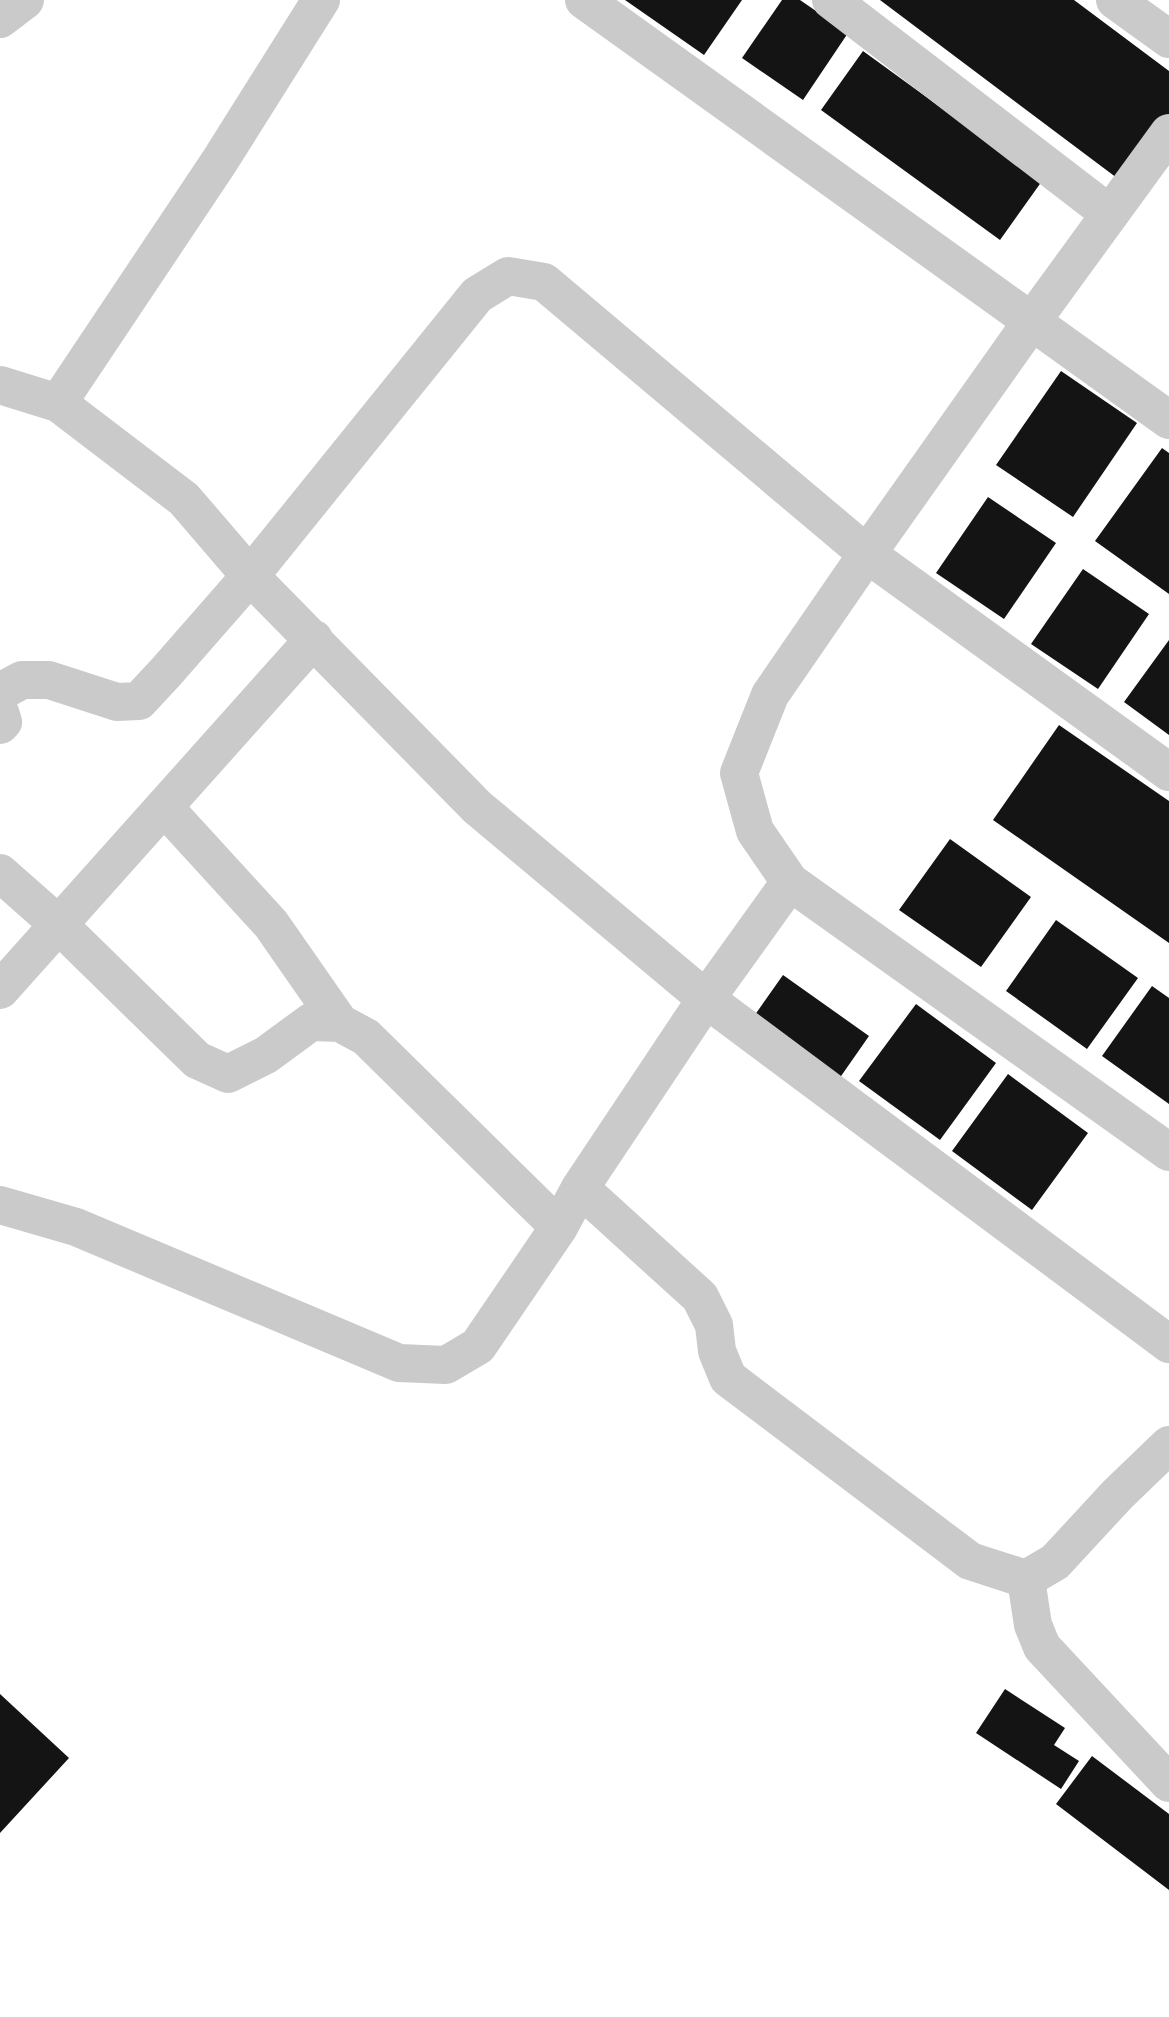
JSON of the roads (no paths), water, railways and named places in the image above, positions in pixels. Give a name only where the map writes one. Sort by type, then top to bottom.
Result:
[{"type":"street","points":[[0,19],[25,0]]},
{"type":"street","points":[[58,403],[219,162],[321,0]]},
{"type":"street","points":[[584,0],[1169,420]]},
{"type":"street","points":[[831,0],[1110,214]]},
{"type":"street","points":[[1115,0],[1169,39]]},
{"type":"street","points":[[1169,133],[1032,321],[771,695],[739,773],[755,831],[790,882],[1169,1152]]},
{"type":"street","points":[[0,692],[22,680],[49,680],[117,702],[139,701],[250,576],[477,295],[508,276],[544,282],[867,554],[1169,772]]},
{"type":"street","points":[[0,385],[58,403],[184,499],[250,576],[477,807],[706,999],[1169,1344]]},
{"type":"street","points":[[0,990],[314,639]]},
{"type":"street","points":[[0,712],[3,722],[0,725]]},
{"type":"street","points":[[164,807],[271,924],[340,1023]]},
{"type":"street","points":[[0,873],[59,925],[197,1060],[228,1074],[265,1055],[311,1022],[340,1023],[366,1037],[559,1227]]},
{"type":"street","points":[[0,1205],[76,1227],[399,1363],[446,1365],[478,1346],[559,1227],[580,1188],[706,999],[790,882]]},
{"type":"street","points":[[580,1188],[700,1297],[714,1325],[717,1351],[728,1378],[970,1561],[1026,1580]]},
{"type":"street","points":[[1026,1580],[1055,1562],[1118,1494],[1168,1446]]},
{"type":"street","points":[[1026,1580],[1033,1625],[1042,1647],[1169,1783]]}]
